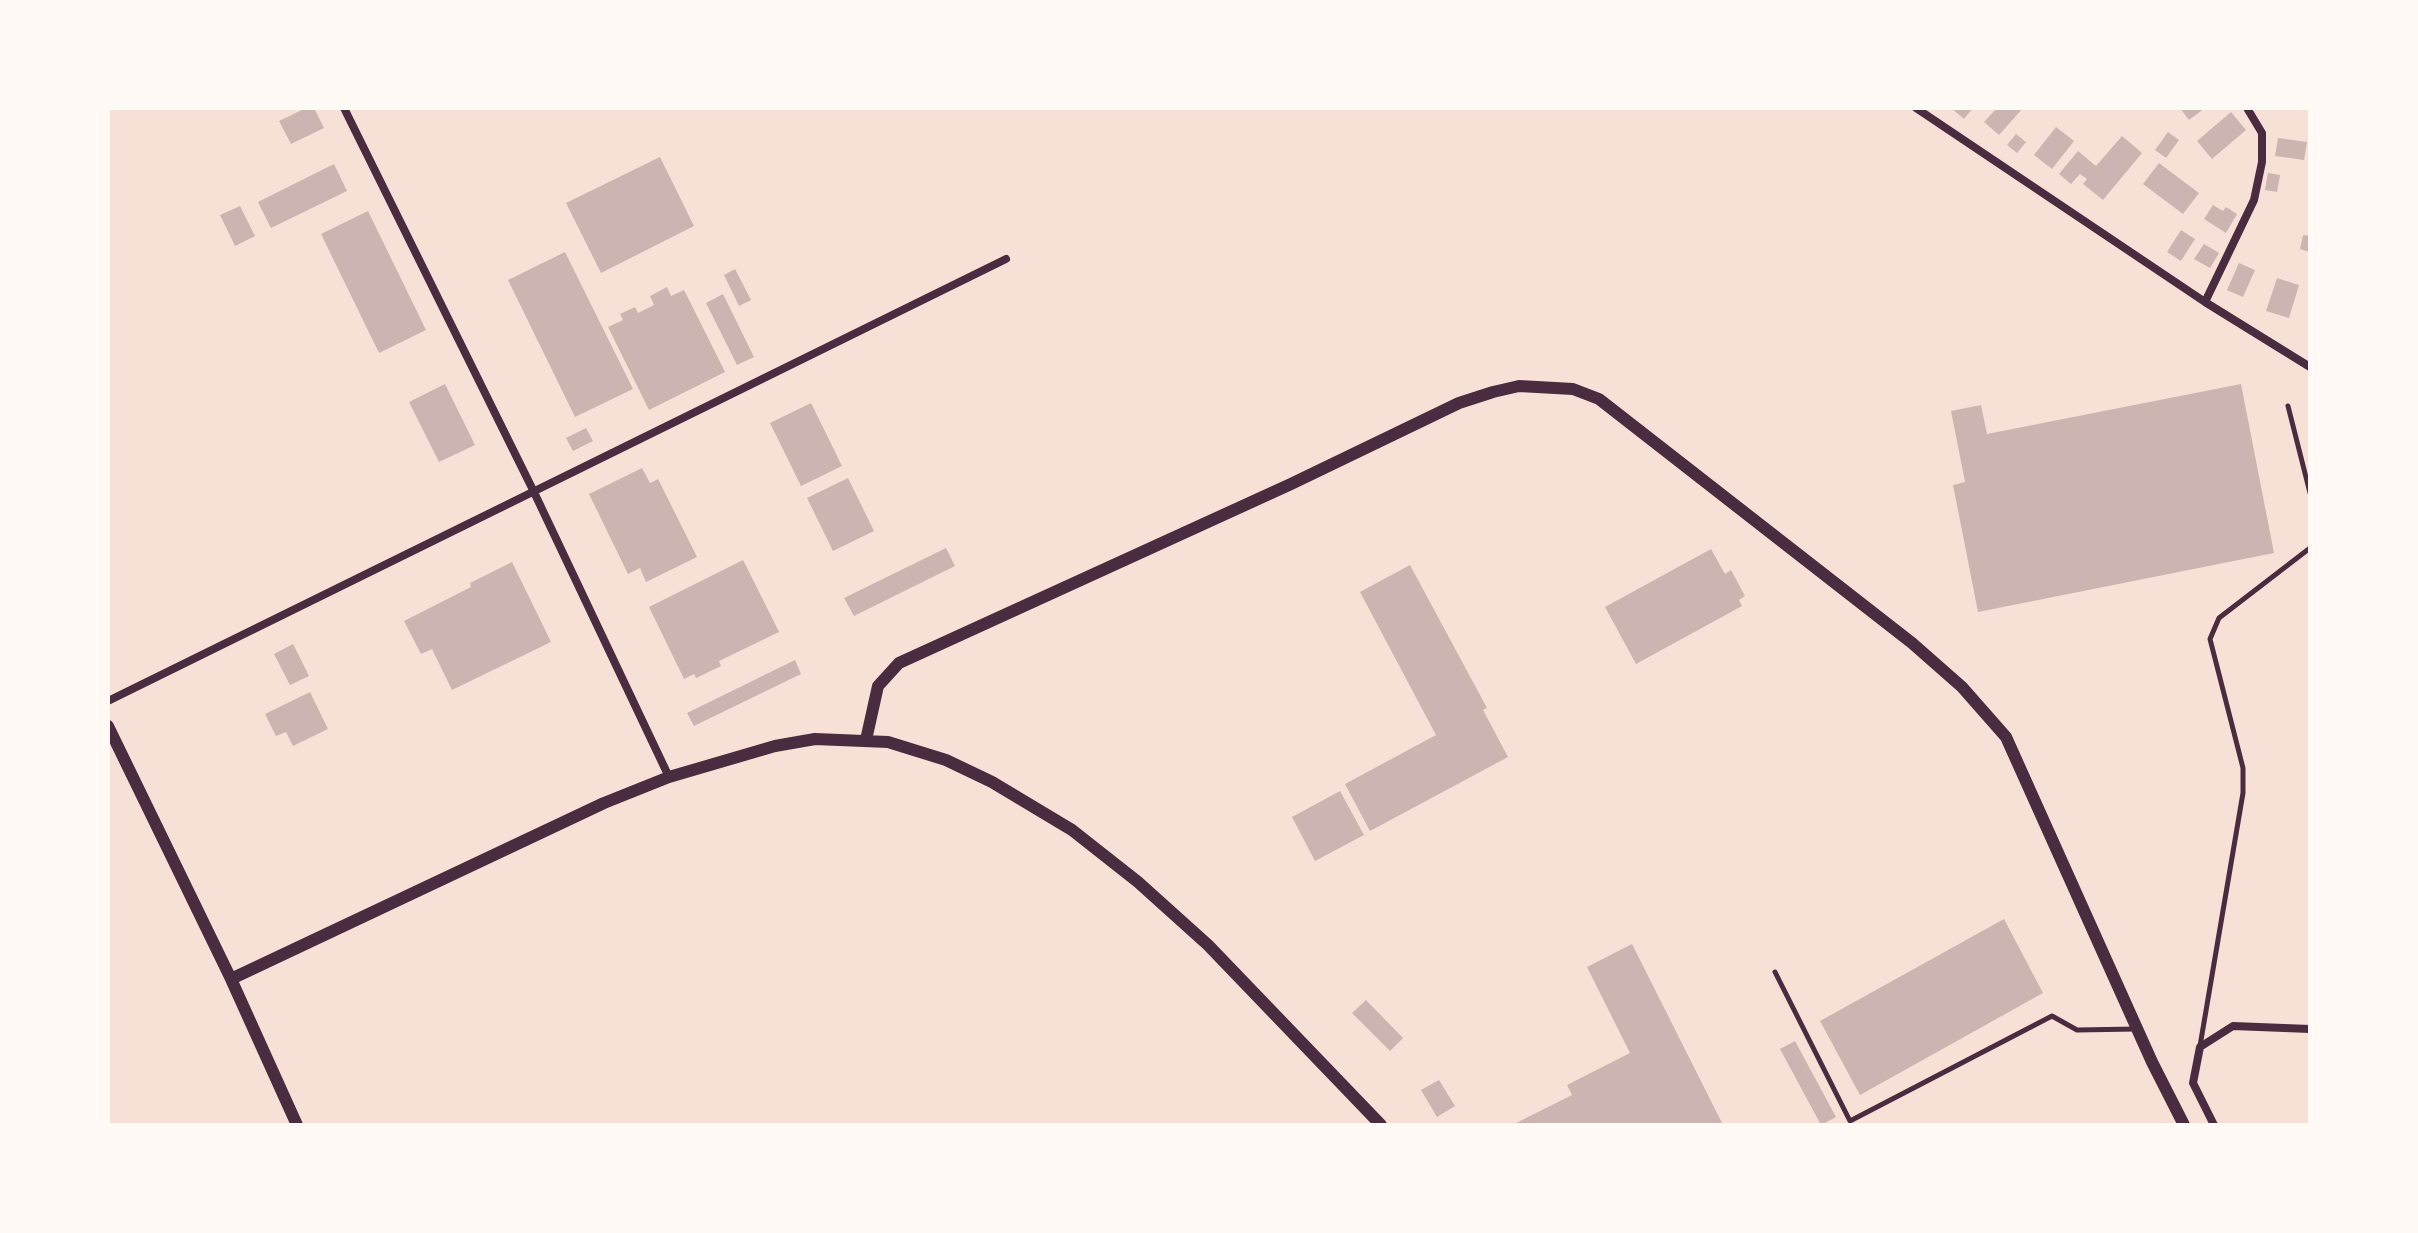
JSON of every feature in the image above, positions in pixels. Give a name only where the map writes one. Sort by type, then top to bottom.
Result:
[{"type":"street","points":[[344,108],[533,490],[669,777]]},
{"type":"street","points":[[1916,108],[2205,302],[2310,367]]},
{"type":"street","points":[[2205,302],[2254,200],[2260,175],[2262,133],[2247,108]]},
{"type":"street","points":[[108,701],[1006,259]]},
{"type":"street","points":[[866,740],[878,686],[899,663],[1291,484],[1459,403],[1519,386],[1573,389],[1599,399],[1912,643],[1962,687],[2006,737],[2137,1029],[2184,1125]]},
{"type":"street","points":[[108,726],[231,979],[297,1125]]},
{"type":"street","points":[[231,979],[604,803],[669,777],[775,746],[815,739],[866,740],[909,747],[946,760],[992,782],[1072,830],[1138,882],[1208,945],[1381,1125]]},
{"type":"street","points":[[2214,1125],[2193,1083],[2200,1047],[2233,1026],[2310,1029]]},
{"type":"lane","points":[[2288,406],[2310,493]]},
{"type":"lane","points":[[2200,1047],[2243,793],[2243,768],[2210,639],[2219,618],[2310,548]]},
{"type":"lane","points":[[1775,972],[1850,1121],[2052,1016],[2077,1030],[2137,1029]]},
{"type":"building","points":[[306,108],[314,108],[324,128],[291,144],[279,121]]},
{"type":"building","points":[[1951,108],[1973,108],[1964,119]]},
{"type":"building","points":[[1997,108],[2023,108],[1999,135],[1984,122]]},
{"type":"building","points":[[2180,108],[2205,108],[2189,120]]},
{"type":"building","points":[[2231,112],[2246,130],[2212,159],[2197,141]]},
{"type":"building","points":[[2056,127],[2074,141],[2052,169],[2034,155]]},
{"type":"building","points":[[2168,132],[2179,140],[2166,158],[2155,150]]},
{"type":"building","points":[[2016,134],[2026,142],[2017,153],[2007,145]]},
{"type":"building","points":[[2122,136],[2142,153],[2103,200],[2083,184],[2087,179],[2080,174],[2071,184],[2059,174],[2078,151],[2096,166]]},
{"type":"building","points":[[2278,138],[2307,142],[2304,160],[2275,156]]},
{"type":"building","points":[[660,157],[694,226],[601,273],[566,203]]},
{"type":"building","points":[[2159,163],[2199,193],[2183,214],[2143,184]]},
{"type":"building","points":[[334,164],[347,191],[271,228],[258,202]]},
{"type":"building","points":[[2268,173],[2280,175],[2277,192],[2265,190]]},
{"type":"building","points":[[2213,205],[2223,211],[2226,207],[2237,214],[2226,233],[2204,219]]},
{"type":"building","points":[[240,206],[255,236],[235,246],[220,215]]},
{"type":"building","points":[[368,211],[426,330],[379,353],[321,234]]},
{"type":"building","points":[[2181,230],[2195,239],[2181,261],[2167,252]]},
{"type":"building","points":[[2303,235],[2310,236],[2310,252],[2300,249]]},
{"type":"building","points":[[2204,244],[2219,253],[2210,268],[2194,259]]},
{"type":"building","points":[[565,252],[633,389],[575,417],[508,280]]},
{"type":"building","points":[[2239,263],[2255,270],[2243,297],[2227,290]]},
{"type":"building","points":[[735,269],[751,300],[739,306],[724,275]]},
{"type":"building","points":[[2277,278],[2299,285],[2289,318],[2266,311]]},
{"type":"building","points":[[667,287],[671,296],[684,290],[725,372],[649,410],[608,327],[623,320],[620,314],[635,307],[638,313],[654,305],[650,296]]},
{"type":"building","points":[[723,294],[754,357],[737,365],[706,303]]},
{"type":"building","points":[[445,384],[475,445],[439,462],[409,402]]},
{"type":"building","points":[[2241,384],[2274,553],[1978,612],[1953,485],[1965,482],[1951,411],[1981,405],[1987,434]]},
{"type":"building","points":[[811,403],[842,466],[801,486],[770,423]]},
{"type":"building","points":[[586,428],[593,441],[573,451],[566,438]]},
{"type":"building","points":[[642,468],[650,483],[658,479],[697,557],[646,582],[640,568],[628,574],[589,494]]},
{"type":"building","points":[[848,478],[874,531],[833,551],[807,498]]},
{"type":"building","points":[[946,548],[955,566],[854,616],[844,598]]},
{"type":"building","points":[[1711,549],[1725,574],[1731,570],[1745,596],[1739,600],[1742,606],[1636,664],[1605,607]]},
{"type":"building","points":[[743,560],[779,632],[719,661],[721,666],[696,678],[694,674],[684,679],[649,607]]},
{"type":"building","points":[[512,562],[551,642],[452,690],[432,649],[421,654],[404,621]]},
{"type":"building","points":[[1410,565],[1487,708],[1483,710],[1508,757],[1370,831],[1345,784],[1436,735],[1360,592]]},
{"type":"building","points":[[293,644],[309,676],[290,685],[274,654]]},
{"type":"building","points":[[795,660],[801,674],[694,726],[687,713]]},
{"type":"building","points":[[310,692],[328,729],[293,746],[286,732],[276,736],[265,714]]},
{"type":"building","points":[[1340,791],[1364,835],[1315,861],[1292,817]]},
{"type":"building","points":[[2004,919],[2043,993],[1860,1095],[1820,1021]]},
{"type":"building","points":[[1632,944],[1723,1125],[1512,1125],[1572,1095],[1567,1085],[1630,1053],[1587,967]]},
{"type":"building","points":[[1366,1000],[1403,1038],[1390,1051],[1352,1013]]},
{"type":"building","points":[[1795,1041],[1836,1117],[1821,1125],[1780,1049]]},
{"type":"building","points":[[1439,1080],[1455,1106],[1437,1117],[1421,1090]]}]
